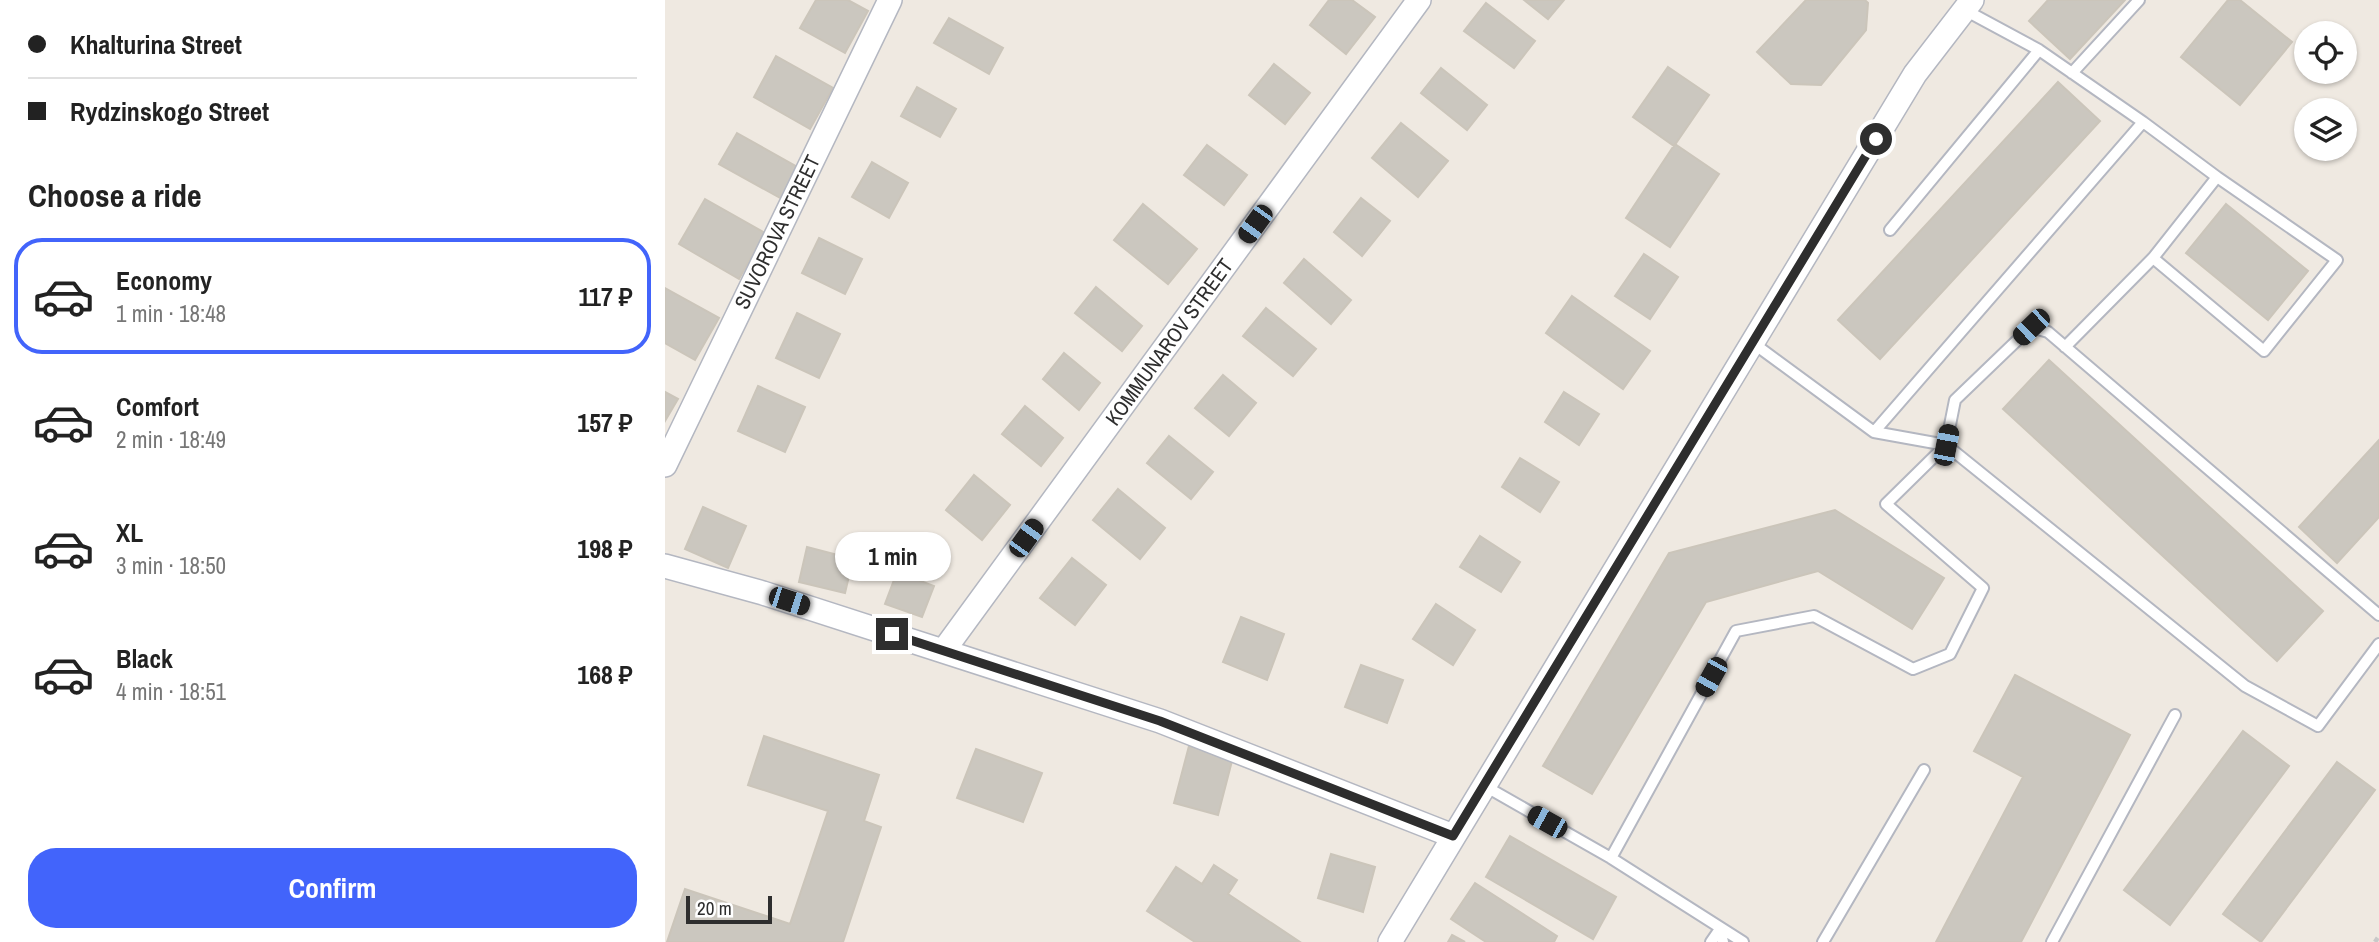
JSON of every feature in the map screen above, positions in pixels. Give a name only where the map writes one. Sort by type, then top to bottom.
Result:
[{"type":"street","name":"SUVOROVA STREET","points":[[665,465],[890,0]]},
{"type":"street","name":"KOMMUNAROV STREET","points":[[944,650],[1419,0]]},
{"type":"street","points":[[1390,942],[1915,74],[1968,4]]},
{"type":"street","points":[[665,566],[944,650],[1160,721],[1453,836]]},
{"type":"lane","points":[[2072,73],[2139,0]]},
{"type":"lane","points":[[1968,4],[2143,122],[2337,260],[2264,351],[2153,258]]},
{"type":"lane","points":[[1891,230],[2039,50]]},
{"type":"lane","points":[[1874,432],[2143,122]]},
{"type":"lane","points":[[2065,347],[2153,258],[2217,177]]},
{"type":"lane","points":[[1611,858],[1736,631],[1814,617],[1913,669],[1950,654],[1983,589],[1886,504],[1946,445],[1955,400],[2031,327],[2048,332],[2379,615]]},
{"type":"lane","points":[[1753,343],[1874,432],[1946,445],[2245,686],[2318,726],[2379,643]]},
{"type":"lane","points":[[2052,942],[2175,715]]},
{"type":"lane","points":[[1823,942],[1924,769]]},
{"type":"lane","points":[[1483,786],[1611,858],[1743,942]]},
{"type":"lane","points":[[1711,942],[1720,929]]},
{"type":"lane","points":[[1720,929],[1723,942]]},
{"type":"path","points":[[2375,942],[2379,936]]},
{"type":"building","points":[[816,0],[848,0],[868,11],[845,53],[800,28]]},
{"type":"building","points":[[1329,0],[1352,0],[1375,17],[1346,54],[1310,25]]},
{"type":"building","points":[[1524,0],[1564,0],[1548,19]]},
{"type":"building","points":[[1806,0],[1865,0],[1868,3],[1866,30],[1821,85],[1791,84],[1757,52]]},
{"type":"building","points":[[2048,0],[2125,0],[2070,59],[2029,21]]},
{"type":"building","points":[[2228,0],[2240,0],[2292,42],[2240,105],[2181,57]]},
{"type":"building","points":[[1486,3],[1535,41],[1514,68],[1464,31]]},
{"type":"building","points":[[949,18],[1003,48],[989,74],[934,43]]},
{"type":"building","points":[[776,56],[833,88],[810,129],[754,97]]},
{"type":"building","points":[[1274,64],[1310,93],[1285,124],[1249,95]]},
{"type":"building","points":[[1668,67],[1709,95],[1674,146],[1633,117]]},
{"type":"building","points":[[1441,68],[1487,105],[1467,130],[1421,93]]},
{"type":"building","points":[[2058,82],[2100,121],[1880,359],[1838,320]]},
{"type":"building","points":[[917,87],[956,109],[940,137],[901,116]]},
{"type":"building","points":[[1401,123],[1448,161],[1418,197],[1372,158]]},
{"type":"building","points":[[737,133],[799,168],[782,199],[719,164]]},
{"type":"building","points":[[1675,144],[1719,174],[1670,247],[1626,218]]},
{"type":"building","points":[[1207,145],[1247,175],[1224,205],[1184,175]]},
{"type":"building","points":[[872,162],[908,183],[889,218],[852,197]]},
{"type":"building","points":[[1361,198],[1390,221],[1362,256],[1334,232]]},
{"type":"building","points":[[705,199],[765,233],[739,279],[679,244]]},
{"type":"building","points":[[1143,204],[1197,249],[1168,284],[1114,240]]},
{"type":"building","points":[[2226,204],[2308,271],[2268,320],[2186,253]]},
{"type":"building","points":[[819,238],[862,259],[845,294],[802,273]]},
{"type":"building","points":[[1644,254],[1678,277],[1650,319],[1615,296]]},
{"type":"building","points":[[1304,259],[1351,300],[1331,324],[1284,283]]},
{"type":"building","points":[[1096,287],[1142,326],[1122,351],[1075,313]]},
{"type":"building","points":[[665,288],[719,318],[695,360],[665,343]]},
{"type":"building","points":[[1572,296],[1650,351],[1623,389],[1546,333]]},
{"type":"building","points":[[1266,308],[1316,349],[1293,376],[1243,336]]},
{"type":"building","points":[[797,313],[840,334],[819,378],[776,358]]},
{"type":"building","points":[[1064,353],[1100,383],[1079,410],[1043,379]]},
{"type":"building","points":[[2049,360],[2323,611],[2277,661],[2003,409]]},
{"type":"building","points":[[1223,375],[1256,403],[1229,436],[1195,408]]},
{"type":"building","points":[[758,386],[805,407],[785,452],[738,431]]},
{"type":"building","points":[[665,392],[678,399],[665,421]]},
{"type":"building","points":[[1564,392],[1599,414],[1579,445],[1545,422]]},
{"type":"building","points":[[1025,406],[1063,438],[1041,466],[1002,434]]},
{"type":"building","points":[[1169,436],[1213,472],[1191,499],[1147,463]]},
{"type":"building","points":[[2379,440],[2379,517],[2337,563],[2299,527]]},
{"type":"building","points":[[1520,458],[1559,482],[1540,512],[1502,487]]},
{"type":"building","points":[[974,475],[1010,505],[982,540],[946,510]]},
{"type":"building","points":[[1118,489],[1165,528],[1140,559],[1093,520]]},
{"type":"building","points":[[703,507],[746,526],[728,568],[685,549]]},
{"type":"building","points":[[1835,510],[1944,578],[1912,629],[1818,571],[1706,602],[1592,794],[1543,766],[1669,553]]},
{"type":"building","points":[[1480,536],[1520,562],[1501,592],[1460,567]]},
{"type":"building","points":[[807,547],[853,559],[845,593],[799,582]]},
{"type":"building","points":[[1072,558],[1106,585],[1075,625],[1040,598]]},
{"type":"building","points":[[897,572],[934,586],[922,617],[885,604]]},
{"type":"building","points":[[1436,604],[1475,630],[1453,665],[1413,639]]},
{"type":"building","points":[[1241,617],[1284,634],[1267,680],[1223,662]]},
{"type":"building","points":[[1361,665],[1403,680],[1387,723],[1345,707]]},
{"type":"building","points":[[2015,675],[2130,735],[2021,942],[1936,942],[2023,777],[1974,751]]},
{"type":"building","points":[[2243,731],[2289,766],[2170,925],[2124,890]]},
{"type":"building","points":[[764,736],[879,775],[864,821],[881,827],[843,942],[667,942],[685,889],[790,924],[828,811],[748,785]]},
{"type":"building","points":[[1189,746],[1233,757],[1218,815],[1174,803]]},
{"type":"building","points":[[976,749],[1042,773],[1023,822],[957,798]]},
{"type":"building","points":[[2337,762],[2375,790],[2261,942],[2223,914]]},
{"type":"building","points":[[1510,836],[1616,897],[1593,939],[1486,877]]},
{"type":"building","points":[[1331,854],[1375,867],[1363,912],[1318,898]]},
{"type":"building","points":[[1214,865],[1237,880],[1228,894],[1300,942],[1195,942],[1147,911],[1176,867],[1202,884]]},
{"type":"building","points":[[1475,883],[1557,936],[1554,942],[1486,942],[1451,919]]},
{"type":"building","points":[[1452,935],[1465,942],[1448,942]]},
{"type":"route","points":[[892,634],[1160,721],[1453,836],[1876,139]]}]
